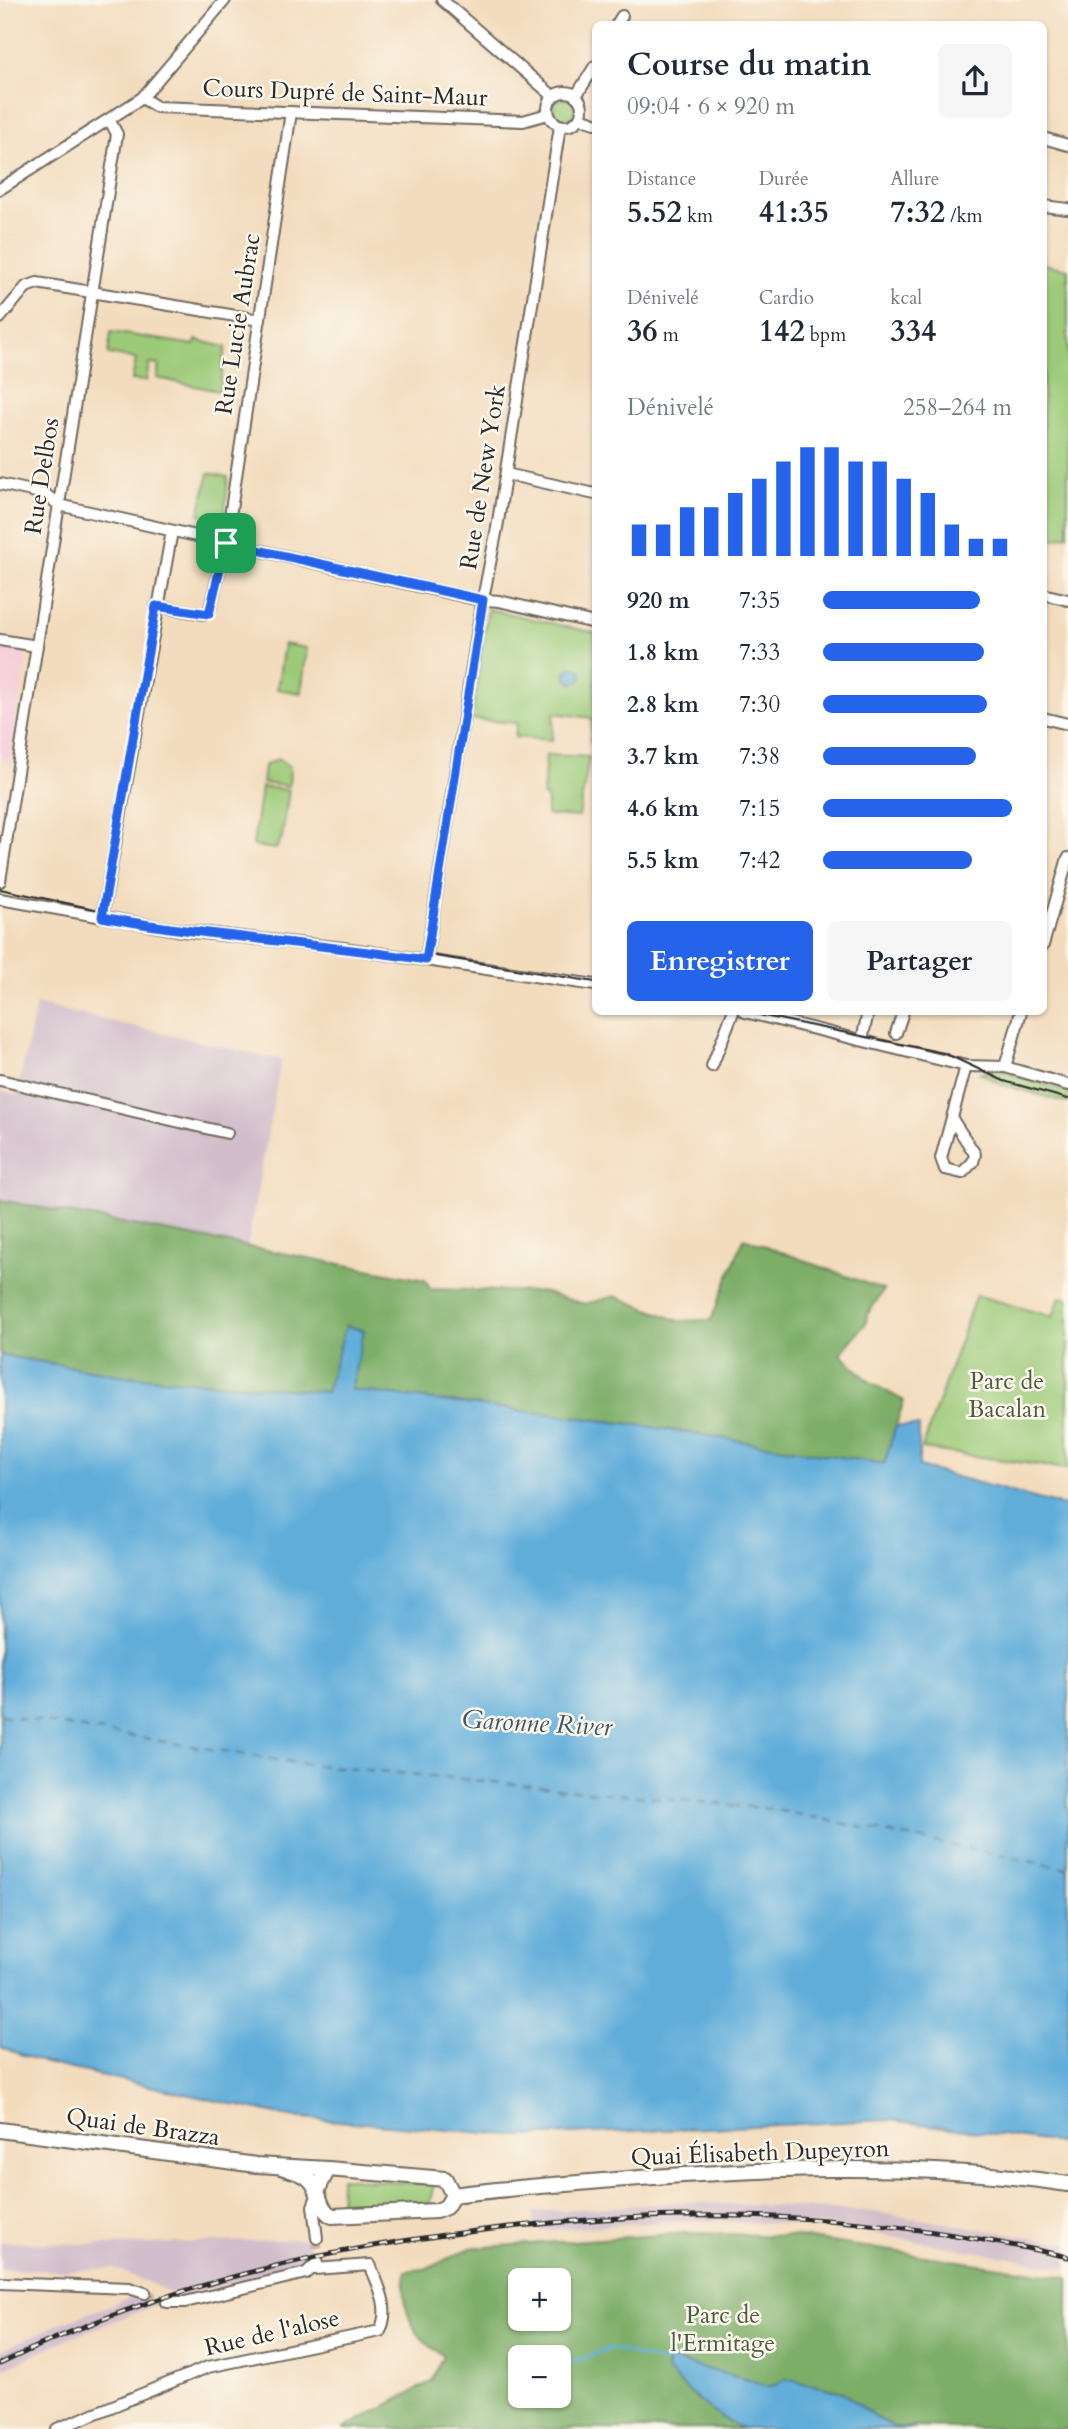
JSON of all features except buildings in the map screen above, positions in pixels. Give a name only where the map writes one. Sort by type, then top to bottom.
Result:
[{"type":"main road","name":"Quai de Brazza","points":[[0,2130],[281,2167],[445,2179],[453,2195]]},
{"type":"main road","name":"Quai de Brazza","points":[[281,2167],[307,2176],[318,2192]]},
{"type":"main road","name":"Quai Élisabeth Dupeyron","points":[[453,2195],[686,2173],[842,2168],[995,2174],[1068,2184]]},
{"type":"main road","points":[[328,2169],[318,2192],[321,2207],[332,2216],[436,2211],[446,2207],[453,2195]]},
{"type":"street","points":[[0,189],[142,98],[225,0]]},
{"type":"street","points":[[442,0],[553,96]]},
{"type":"street","points":[[576,96],[592,71]]},
{"type":"street","points":[[565,91],[576,96],[582,106],[580,118],[573,124],[560,126],[548,114],[548,102],[553,96],[565,91]]},
{"type":"street","name":"Cours Dupré de Saint-Maur","points":[[142,98],[156,107],[523,121],[548,114]]},
{"type":"street","name":"Rue Lucie Aubrac","points":[[156,606],[209,614],[226,543],[291,111]]},
{"type":"street","points":[[580,118],[592,122]]},
{"type":"street","name":"Rue Delbos","points":[[0,881],[117,134],[110,121]]},
{"type":"street","name":"Rue de New York","points":[[426,960],[560,126]]},
{"type":"street","points":[[1047,139],[1068,145]]},
{"type":"street","points":[[1047,206],[1068,209]]},
{"type":"street","points":[[0,318],[32,284],[260,320]]},
{"type":"street","points":[[506,474],[592,493]]},
{"type":"street","points":[[0,484],[45,494],[59,505],[592,622]]},
{"type":"street","points":[[102,917],[156,606],[172,531]]},
{"type":"street","points":[[1047,595],[1068,600]]},
{"type":"street","points":[[0,640],[37,646]]},
{"type":"street","points":[[1047,719],[1068,724]]},
{"type":"street","points":[[1047,931],[1068,858]]},
{"type":"street","points":[[1047,892],[1057,895]]},
{"type":"street","points":[[0,899],[183,931],[344,948],[592,985]]},
{"type":"street","points":[[712,1066],[732,1015]]},
{"type":"street","points":[[758,1015],[965,1066],[1005,1067],[1068,1085]]},
{"type":"street","points":[[862,1040],[867,1015]]},
{"type":"street","points":[[896,1032],[902,1015]]},
{"type":"street","points":[[1005,1067],[1020,1015]]},
{"type":"street","points":[[952,1119],[975,1154],[974,1162],[962,1173],[953,1173],[942,1164],[952,1119],[965,1066]]},
{"type":"street","points":[[0,1080],[227,1133]]},
{"type":"street","points":[[318,2192],[313,2206],[317,2234],[322,2220],[332,2216]]},
{"type":"street","name":"Rue de l'alose","points":[[57,2429],[208,2367],[380,2331],[386,2318],[383,2295],[370,2265],[316,2265],[185,2302],[167,2302]]},
{"type":"street","points":[[0,2283],[129,2288],[145,2293]]},
{"type":"shaded area","points":[[0,647],[27,651],[10,762],[0,761]]},
{"type":"shaded area","points":[[36,1004],[281,1060],[247,1249],[0,1200],[0,1091],[17,1095]]},
{"type":"shaded area","points":[[687,2202],[869,2211],[1054,2241],[1068,2244],[1068,2268],[831,2226],[688,2220],[535,2231],[533,2212]]},
{"type":"shaded area","points":[[309,2239],[309,2263],[179,2296],[114,2268],[64,2271],[0,2269],[0,2242],[115,2245]]},
{"type":"shaded area","points":[[137,2295],[158,2304],[65,2340],[0,2371],[0,2351],[59,2324]]},
{"type":"green space","points":[[560,98],[568,98],[575,105],[575,113],[568,120],[560,120],[553,113],[553,105]]},
{"type":"green space","points":[[1047,265],[1068,269],[1068,535],[1050,540],[1047,550]]},
{"type":"green space","points":[[111,332],[195,345],[196,340],[226,347],[219,391],[157,378],[159,365],[149,364],[146,381],[132,380],[136,359],[108,354]]},
{"type":"green space","points":[[209,473],[228,477],[224,519],[199,514]]},
{"type":"green space","points":[[488,609],[592,632],[592,718],[554,713],[552,740],[515,737],[517,723],[471,719]]},
{"type":"green space","points":[[284,644],[307,648],[301,693],[277,689]]},
{"type":"green space","points":[[546,755],[589,757],[579,817],[547,815],[547,799],[543,796]]},
{"type":"green space","points":[[278,759],[290,767],[289,786],[262,783],[264,766]]},
{"type":"green space","points":[[261,787],[289,790],[282,837],[276,849],[253,846]]},
{"type":"green space","points":[[995,1069],[1068,1092],[1068,1103],[1003,1085],[980,1073]]},
{"type":"green space","points":[[0,1200],[425,1280],[430,1289],[542,1292],[585,1304],[615,1296],[679,1321],[711,1320],[744,1238],[884,1290],[867,1315],[866,1323],[840,1354],[870,1382],[904,1401],[884,1464],[639,1425],[350,1390],[364,1330],[346,1326],[327,1392],[126,1376],[0,1355]]},
{"type":"green space","name":"Parc de Bacalan","points":[[976,1295],[1053,1317],[1060,1297],[1068,1299],[1068,1469],[922,1449]]},
{"type":"green space","points":[[341,2178],[434,2185],[429,2204],[340,2209]]},
{"type":"green space","name":"Parc de l'Ermitage","points":[[686,2233],[790,2236],[1068,2277],[1068,2429],[894,2427],[876,2418],[843,2392],[786,2379],[765,2386],[668,2359],[666,2370],[674,2378],[711,2410],[742,2429],[343,2429],[432,2381],[443,2356],[413,2327],[404,2290],[406,2271],[425,2269],[471,2248]]},
{"type":"water","points":[[571,667],[577,667],[582,675],[580,681],[571,683],[566,678],[566,672]]},
{"type":"water","name":"Garonne River","points":[[346,1326],[364,1330],[351,1390],[639,1425],[884,1464],[896,1426],[919,1426],[919,1467],[1068,1507],[1068,2144],[891,2120],[522,2136],[290,2117],[45,2063],[0,2047],[0,1355],[126,1376],[326,1392]]},
{"type":"water","points":[[668,2359],[765,2386],[786,2379],[843,2392],[876,2418],[894,2427],[915,2429],[742,2429],[711,2410],[674,2378],[666,2370]]},
{"type":"waterway","points":[[571,2363],[610,2348],[665,2363]]},
{"type":"ferry route","points":[[0,1715],[296,1763],[772,1809],[1068,1869]]},
{"type":"tunnel","points":[[317,2238],[318,2261]]},
{"type":"tunnel","points":[[145,2293],[167,2302]]},
{"type":"tram line","points":[[0,889],[142,919],[410,952],[592,982]]},
{"type":"tram line","points":[[760,1015],[944,1053],[1004,1081],[1068,1099]]},
{"type":"railway","points":[[0,2364],[113,2315],[228,2278],[287,2263],[407,2240],[545,2223],[695,2216],[843,2221],[917,2229],[1068,2257]]},
{"type":"route","points":[[226,543],[483,600],[426,960],[344,948],[160,928],[102,917],[156,606],[209,614],[226,543]]}]
